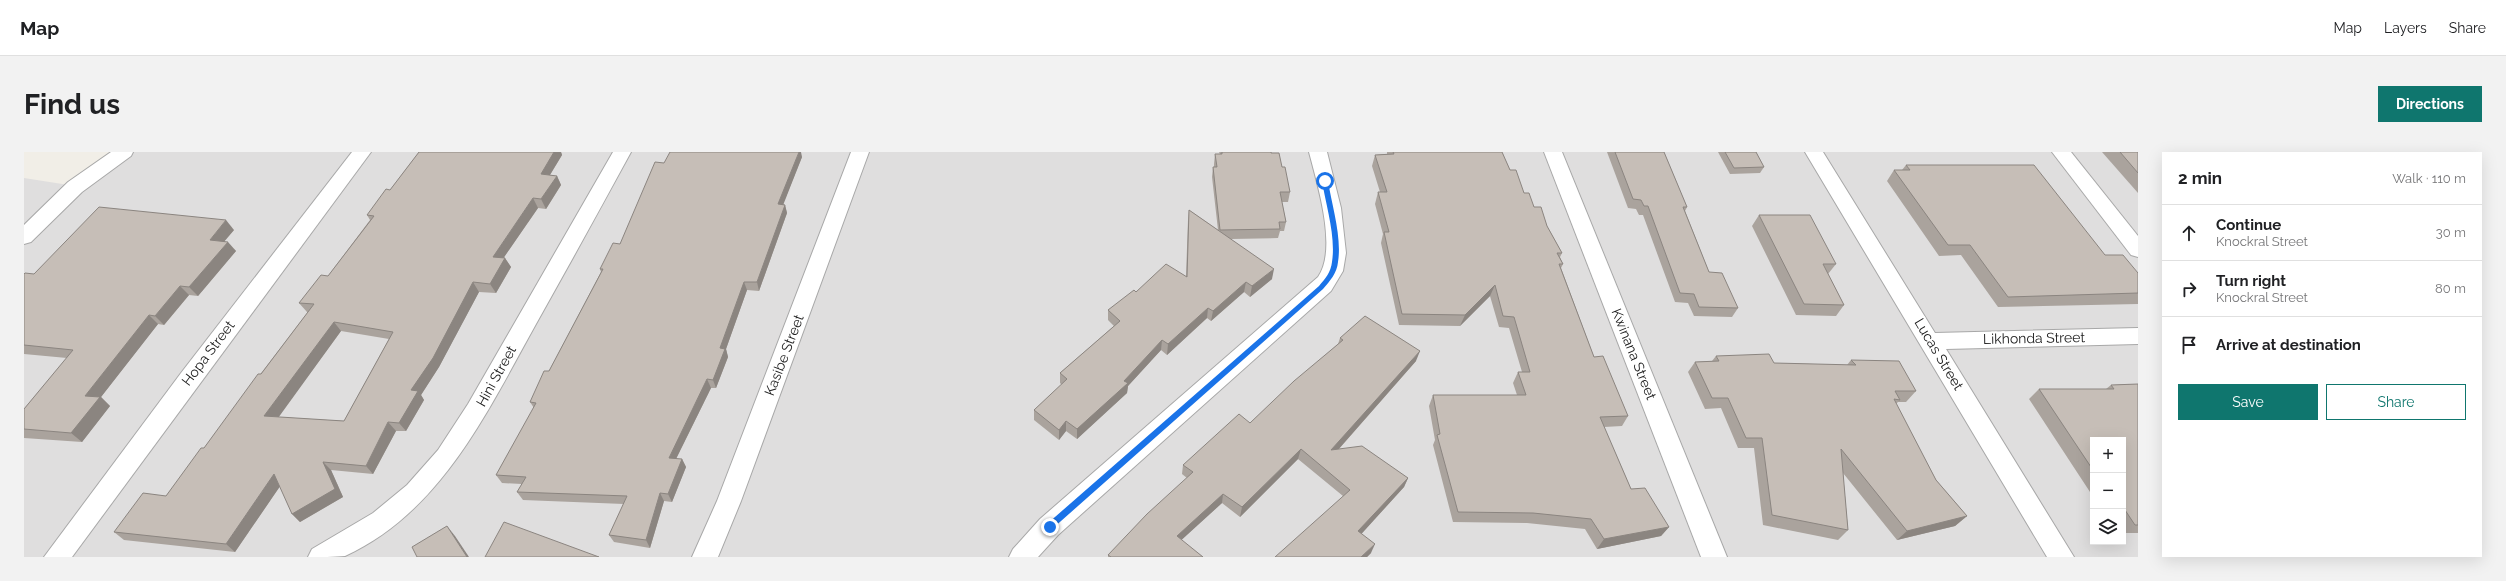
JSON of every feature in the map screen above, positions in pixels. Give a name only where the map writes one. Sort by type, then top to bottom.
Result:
[{"type":"street","points":[[24,237],[75,186],[124,152]]},
{"type":"street","name":"Hopa Street","points":[[57,557],[189,379],[362,152]]},
{"type":"street","name":"Hini Street","points":[[321,557],[382,521],[416,492],[446,457],[476,411],[622,152]]},
{"type":"street","name":"Kasibe Street","points":[[705,557],[729,501],[860,152]]},
{"type":"street","points":[[1022,557],[1050,527],[1321,288],[1331,275],[1335,263],[1336,246],[1318,152]]},
{"type":"street","name":"Kwinana Street","points":[[1553,152],[1714,557]]},
{"type":"street","name":"Lucas Street","points":[[1814,152],[1931,341],[2061,557]]},
{"type":"street","points":[[2061,152],[2138,250]]},
{"type":"street","name":"Likhonda Street","points":[[1931,341],[2138,336]]},
{"type":"shaded area","points":[[124,152],[2138,152],[2138,557],[24,557],[24,178],[75,186]]},
{"type":"building","points":[[419,152],[554,152],[541,174],[557,176],[541,199],[533,198],[493,257],[505,258],[490,284],[473,282],[433,358],[411,390],[418,391],[399,423],[388,422],[366,466],[323,462],[335,489],[292,514],[274,474],[226,544],[114,532],[143,493],[166,496],[201,448],[204,448],[258,374],[261,374],[314,304],[299,303],[321,275],[328,276],[374,216],[367,215],[386,189],[390,190]],"holes":[[[334,322],[393,332],[344,421],[264,416]]]},
{"type":"building","points":[[670,152],[799,152],[778,204],[785,205],[757,282],[744,282],[720,348],[725,349],[713,380],[707,379],[669,458],[682,459],[668,494],[660,493],[646,540],[609,535],[627,496],[517,492],[526,477],[496,475],[536,403],[530,402],[544,371],[549,371],[603,269],[600,269],[613,243],[620,244],[655,162],[664,163]]},
{"type":"building","points":[[1222,152],[1279,153],[1282,167],[1285,167],[1290,192],[1280,192],[1286,222],[1279,222],[1280,229],[1220,230],[1213,167],[1217,167],[1215,154],[1222,154]]},
{"type":"building","points":[[1393,152],[1502,152],[1510,170],[1516,170],[1524,193],[1529,193],[1534,207],[1541,207],[1547,226],[1562,253],[1557,253],[1563,264],[1559,264],[1594,357],[1603,356],[1628,416],[1600,417],[1631,489],[1645,488],[1669,527],[1604,539],[1591,519],[1533,513],[1458,512],[1437,435],[1440,434],[1433,395],[1526,395],[1518,372],[1530,372],[1514,317],[1503,316],[1495,285],[1465,315],[1402,314],[1384,232],[1389,232],[1378,192],[1387,192],[1375,155],[1394,154]]},
{"type":"building","points":[[1615,152],[1664,152],[1687,207],[1683,207],[1709,272],[1722,273],[1738,308],[1699,307],[1694,294],[1680,293],[1648,206],[1644,206],[1641,200],[1633,199]]},
{"type":"building","points":[[1725,152],[1756,152],[1764,167],[1734,168]]},
{"type":"building","points":[[2120,152],[2138,152],[2138,173]]},
{"type":"building","points":[[1906,165],[2034,165],[2105,255],[2123,255],[2138,273],[2138,293],[2008,297],[1970,245],[1948,245],[1894,170],[1910,170]]},
{"type":"building","points":[[99,207],[226,220],[210,240],[228,242],[189,287],[180,286],[155,316],[149,315],[85,396],[100,397],[71,433],[24,429],[24,409],[73,350],[24,345],[24,274],[34,274]]},
{"type":"building","points":[[1189,210],[1274,269],[1252,286],[1246,282],[1213,311],[1208,308],[1168,344],[1162,340],[1124,381],[1128,383],[1077,429],[1066,421],[1059,430],[1034,410],[1067,379],[1060,373],[1120,321],[1108,310],[1134,290],[1136,292],[1166,264],[1187,277]]},
{"type":"building","points":[[1759,215],[1810,215],[1836,264],[1823,264],[1844,305],[1804,304]]},
{"type":"building","points":[[1365,316],[1420,351],[1331,450],[1362,446],[1408,478],[1358,531],[1375,544],[1361,557],[1275,557],[1350,490],[1301,449],[1242,507],[1223,494],[1177,536],[1203,557],[1111,557],[1108,555],[1147,514],[1193,472],[1183,465],[1239,414],[1250,423],[1294,381],[1343,340],[1340,338]]},
{"type":"building","points":[[1769,354],[1774,363],[1856,365],[1851,360],[1899,361],[1916,391],[1895,391],[1900,400],[1894,399],[1936,480],[1967,516],[1907,531],[1841,449],[1848,530],[1772,515],[1762,438],[1746,438],[1728,398],[1712,398],[1695,362],[1719,361],[1716,356]]},
{"type":"building","points":[[2138,384],[2138,525],[2135,525],[2126,512],[2126,437],[2090,437],[2090,466],[2039,389],[2114,389],[2111,385]]},
{"type":"building","points":[[504,522],[599,557],[485,557]]},
{"type":"building","points":[[447,526],[467,557],[417,557],[412,547]]},
{"type":"route","points":[[1050,527],[1321,288],[1331,275],[1335,263],[1336,246],[1325,181]]}]
